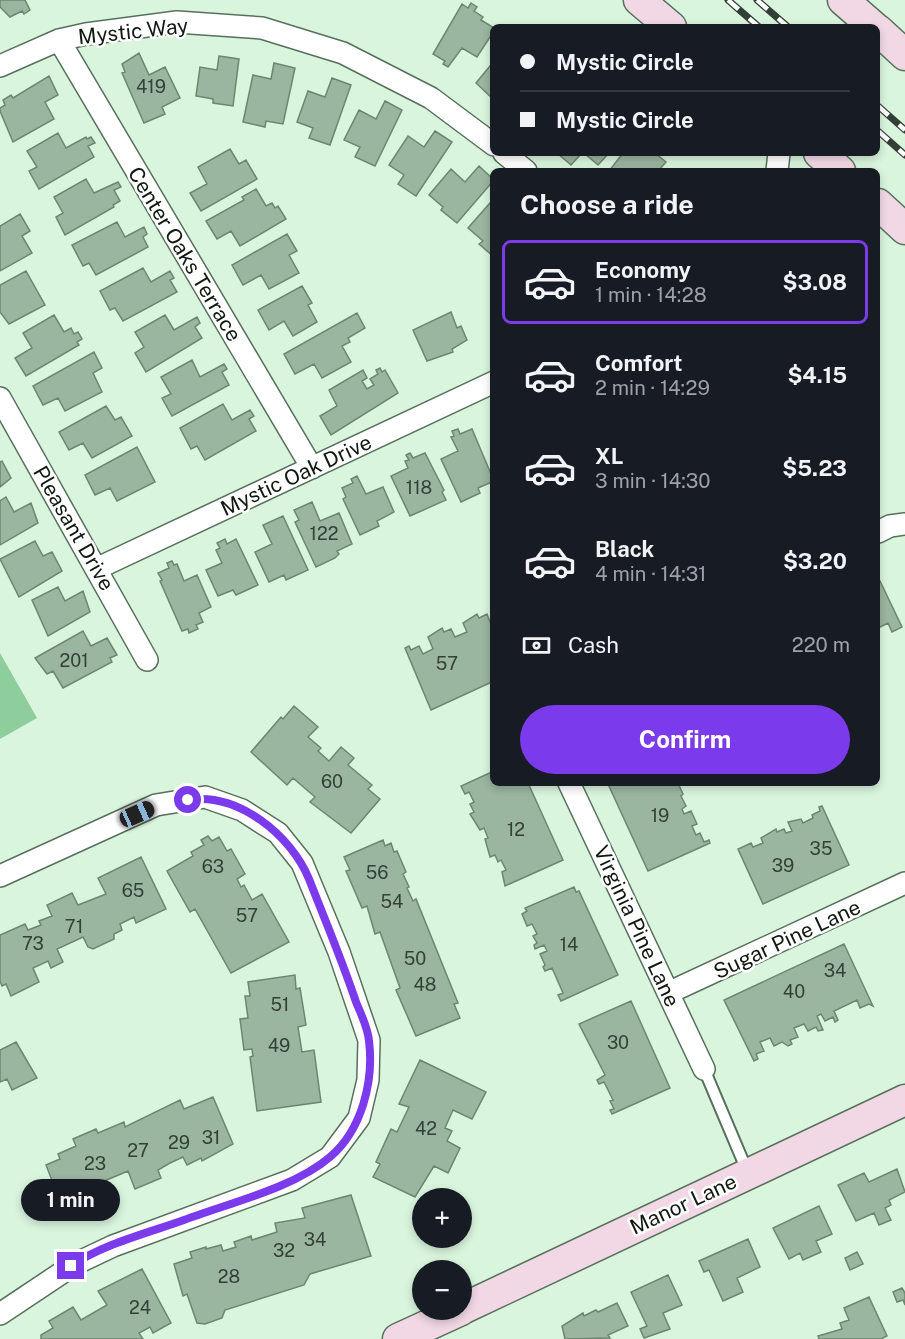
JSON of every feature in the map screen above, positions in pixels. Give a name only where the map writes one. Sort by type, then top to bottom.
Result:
[{"type":"street","points":[[639,0],[667,24]]},
{"type":"street","points":[[843,0],[871,24]]},
{"type":"street","name":"Mystic Way","points":[[0,66],[59,40],[177,22],[262,28],[343,53],[431,98],[490,142]]},
{"type":"street","points":[[880,32],[905,55]]},
{"type":"street","name":"Center Oaks Terrace","points":[[59,40],[312,468]]},
{"type":"street","points":[[508,156],[522,168]]},
{"type":"street","points":[[822,156],[836,168]]},
{"type":"street","points":[[880,206],[905,229]]},
{"type":"street","name":"Mystic Oak Drive","points":[[98,568],[490,384]]},
{"type":"street","name":"Pleasant Drive","points":[[0,398],[98,568],[147,660]]},
{"type":"street","points":[[880,531],[890,526],[905,524]]},
{"type":"street","name":"Virginia Pine Lane","points":[[570,786],[704,1069]]},
{"type":"street","points":[[0,876],[156,805],[205,797],[242,810],[278,832],[302,863],[339,952],[369,1040],[368,1080],[359,1118],[330,1157],[292,1180],[113,1246],[75,1264],[0,1314]]},
{"type":"street","name":"Sugar Pine Lane","points":[[668,993],[905,883]]},
{"type":"street","name":"Manor Lane","points":[[472,1304],[905,1100]]},
{"type":"street","name":"Manor Lane","points":[[398,1339],[438,1320]]},
{"type":"lane","points":[[704,1069],[748,1174]]},
{"type":"green space","points":[[0,653],[37,718],[0,739]]},
{"type":"building","points":[[0,0],[25,0],[30,10],[10,17],[0,7]]},
{"type":"building","points":[[471,3],[477,7],[474,11],[483,17],[481,20],[490,26],[490,37],[477,57],[462,48],[448,67],[443,64],[445,61],[433,54],[462,4],[468,8]]},
{"type":"building","points":[[139,53],[149,75],[165,67],[180,98],[162,107],[165,114],[144,123],[122,73],[125,72],[122,64]]},
{"type":"building","points":[[219,56],[239,59],[233,106],[213,103],[213,99],[196,96],[200,67],[217,70]]},
{"type":"building","points":[[274,63],[295,68],[283,124],[266,121],[265,127],[243,122],[253,75],[271,79]]},
{"type":"building","points":[[490,66],[490,96],[476,83]]},
{"type":"building","points":[[49,76],[58,95],[45,102],[54,119],[13,142],[0,111],[0,108],[5,105],[3,100],[11,95],[13,98]]},
{"type":"building","points":[[332,78],[351,85],[330,145],[309,138],[313,128],[297,122],[308,91],[325,97]]},
{"type":"building","points":[[385,101],[402,110],[375,166],[355,157],[360,147],[344,140],[359,110],[376,119]]},
{"type":"building","points":[[435,131],[452,142],[416,196],[398,184],[404,175],[389,165],[408,136],[424,147]]},
{"type":"building","points":[[58,133],[66,148],[86,137],[87,139],[91,137],[95,143],[88,146],[94,157],[39,189],[29,171],[37,167],[27,151]]},
{"type":"building","points":[[230,149],[239,164],[246,160],[257,179],[201,211],[190,193],[207,184],[198,167]]},
{"type":"building","points":[[560,156],[579,156],[571,165]]},
{"type":"building","points":[[588,156],[606,156],[598,165]]},
{"type":"building","points":[[621,156],[659,156],[666,162],[661,168],[611,168]]},
{"type":"building","points":[[479,166],[490,176],[490,185],[457,223],[441,210],[443,207],[429,195],[451,169],[465,182]]},
{"type":"building","points":[[86,179],[94,193],[118,182],[121,187],[114,190],[120,201],[113,205],[114,207],[65,235],[56,217],[63,213],[54,197]]},
{"type":"building","points":[[256,189],[266,206],[272,203],[275,208],[278,206],[286,219],[240,246],[231,231],[217,239],[206,221],[244,200],[242,197]]},
{"type":"building","points":[[490,203],[490,254],[479,244],[483,241],[468,228]]},
{"type":"building","points":[[20,214],[30,231],[22,236],[32,253],[0,271],[0,226]]},
{"type":"building","points":[[117,222],[125,237],[144,227],[147,234],[143,237],[148,247],[96,275],[89,263],[83,266],[72,245]]},
{"type":"building","points":[[287,234],[297,251],[289,255],[299,273],[269,289],[261,275],[243,285],[232,265]]},
{"type":"building","points":[[143,268],[151,282],[170,271],[174,278],[170,280],[177,292],[123,321],[115,308],[110,310],[100,291]]},
{"type":"building","points":[[26,271],[45,305],[9,324],[0,312],[0,285]]},
{"type":"building","points":[[302,286],[312,303],[308,305],[317,322],[293,336],[284,321],[269,330],[258,310]]},
{"type":"building","points":[[451,312],[457,328],[461,326],[467,340],[452,349],[453,352],[427,361],[413,330]]},
{"type":"building","points":[[357,313],[365,328],[348,338],[350,342],[342,346],[351,362],[322,378],[314,364],[295,374],[284,354]]},
{"type":"building","points":[[54,315],[64,332],[71,328],[74,334],[78,332],[82,339],[77,342],[79,345],[26,376],[15,358],[32,348],[23,333]]},
{"type":"building","points":[[165,315],[174,330],[197,317],[200,323],[195,327],[202,338],[146,372],[135,353],[144,347],[135,332]]},
{"type":"building","points":[[94,352],[102,368],[93,373],[102,392],[65,411],[58,398],[43,405],[33,386]]},
{"type":"building","points":[[192,360],[200,377],[224,364],[227,369],[222,372],[229,385],[172,416],[162,398],[171,394],[161,377]]},
{"type":"building","points":[[380,368],[382,372],[385,370],[398,393],[331,435],[320,416],[337,406],[329,390],[363,370],[367,378],[362,381],[367,389],[374,385],[370,379],[378,374],[376,370]]},
{"type":"building","points":[[223,404],[232,420],[250,410],[254,416],[249,419],[256,431],[205,460],[197,446],[191,449],[180,428]]},
{"type":"building","points":[[106,406],[115,420],[121,417],[132,436],[92,458],[83,443],[69,450],[59,432]]},
{"type":"building","points":[[458,429],[460,434],[472,429],[490,472],[490,483],[478,488],[480,493],[461,502],[441,459],[458,451],[451,437],[454,436],[452,431]]},
{"type":"building","points":[[137,447],[155,482],[117,501],[110,488],[95,495],[85,475]]},
{"type":"building","points":[[410,453],[413,458],[425,453],[444,490],[442,492],[446,500],[410,516],[391,476],[408,468],[405,461],[409,460],[406,455]]},
{"type":"building","points":[[2,461],[11,478],[0,487],[0,462]]},
{"type":"building","points":[[357,476],[366,494],[383,487],[394,512],[377,521],[379,526],[360,535],[343,499],[346,497],[342,488],[353,483],[351,479]]},
{"type":"building","points":[[6,497],[14,512],[31,503],[38,523],[0,545],[0,501]]},
{"type":"building","points":[[312,502],[320,521],[339,513],[352,544],[337,551],[339,554],[335,558],[316,567],[295,522],[299,520],[294,510]]},
{"type":"building","points":[[283,516],[308,570],[286,580],[284,575],[269,582],[255,552],[272,544],[263,525]]},
{"type":"building","points":[[225,539],[227,544],[236,539],[258,585],[236,595],[233,590],[218,596],[206,570],[222,563],[216,550],[220,548],[217,543]]},
{"type":"building","points":[[35,541],[43,556],[52,552],[62,571],[19,597],[0,559]]},
{"type":"building","points":[[172,561],[174,565],[177,564],[184,581],[197,575],[211,607],[199,613],[203,622],[196,625],[198,629],[189,633],[188,629],[182,631],[158,573],[169,568],[167,563]]},
{"type":"building","points":[[880,581],[902,627],[892,632],[888,623],[880,627]]},
{"type":"building","points":[[58,587],[65,601],[83,591],[90,612],[48,636],[32,600]]},
{"type":"building","points":[[477,614],[479,618],[487,614],[490,622],[490,683],[431,710],[405,648],[409,646],[411,650],[419,646],[423,654],[433,649],[428,637],[442,628],[444,632],[451,629],[455,637],[467,632],[463,623]]},
{"type":"building","points":[[83,631],[91,646],[107,638],[117,655],[110,658],[112,662],[63,688],[53,671],[47,674],[35,658]]},
{"type":"building","points":[[294,706],[318,727],[308,737],[321,748],[318,751],[329,761],[341,747],[354,758],[348,765],[372,785],[368,789],[380,799],[351,833],[310,802],[315,797],[293,778],[287,785],[251,752],[281,717],[283,719]]},
{"type":"building","points":[[490,773],[490,786],[529,786],[563,860],[505,886],[502,872],[506,870],[501,860],[498,862],[495,855],[490,857],[485,839],[488,838],[484,828],[480,830],[470,814],[474,812],[470,804],[474,802],[469,792],[465,794],[461,786]]},
{"type":"building","points":[[609,786],[679,786],[686,806],[682,809],[684,814],[691,811],[697,824],[692,826],[696,835],[700,833],[704,842],[709,840],[710,843],[648,871]]},
{"type":"building","points":[[822,806],[849,865],[763,904],[738,849],[751,843],[753,847],[763,843],[761,838],[776,829],[777,832],[784,829],[786,833],[792,831],[788,822],[801,819],[803,823],[813,818],[812,815],[820,811],[819,807]]},
{"type":"building","points":[[208,836],[212,841],[219,837],[227,851],[231,849],[245,874],[237,879],[241,887],[244,885],[252,900],[262,894],[289,942],[231,973],[195,909],[190,912],[167,871],[193,856],[191,852],[204,845],[201,840]]},
{"type":"building","points":[[383,840],[385,846],[391,843],[394,852],[397,851],[406,872],[403,874],[409,887],[407,888],[413,901],[416,899],[458,1003],[454,1004],[460,1018],[416,1036],[396,990],[400,988],[380,932],[375,934],[367,906],[362,908],[346,871],[350,870],[344,857]]},
{"type":"building","points":[[141,857],[166,909],[136,923],[134,917],[120,924],[122,930],[114,934],[114,939],[93,949],[88,947],[83,937],[57,949],[63,962],[51,968],[48,961],[33,968],[39,982],[11,996],[6,984],[2,986],[0,981],[0,935],[25,924],[28,930],[41,925],[39,921],[52,916],[47,905],[72,893],[78,905],[106,894],[98,878]]},
{"type":"building","points":[[574,887],[576,892],[579,891],[618,975],[561,1001],[558,995],[563,993],[552,968],[545,971],[543,967],[545,965],[540,954],[547,951],[544,945],[535,949],[534,945],[537,943],[533,936],[537,934],[532,924],[527,926],[522,914],[527,911],[525,908]]},
{"type":"building","points":[[844,944],[873,1006],[869,1004],[860,1008],[857,1000],[834,1011],[838,1020],[835,1022],[833,1017],[825,1021],[821,1014],[817,1016],[823,1030],[818,1031],[816,1027],[808,1031],[804,1024],[794,1028],[798,1037],[790,1040],[792,1044],[788,1046],[782,1042],[774,1046],[770,1038],[760,1042],[764,1051],[756,1054],[758,1059],[754,1061],[724,1000]]},
{"type":"building","points":[[295,975],[296,989],[300,988],[306,1025],[298,1027],[302,1052],[314,1050],[321,1102],[257,1111],[250,1057],[253,1056],[252,1049],[244,1050],[240,1019],[248,1018],[245,996],[250,996],[248,982]]},
{"type":"building","points":[[631,1001],[670,1088],[612,1114],[610,1110],[614,1109],[610,1101],[613,1100],[604,1082],[599,1084],[597,1080],[605,1075],[579,1024]]},
{"type":"building","points":[[16,1042],[37,1078],[12,1090],[7,1079],[0,1082],[0,1050]]},
{"type":"building","points":[[420,1060],[486,1092],[472,1119],[453,1110],[445,1128],[452,1131],[447,1141],[460,1148],[448,1173],[434,1166],[421,1188],[412,1188],[412,1196],[373,1177],[380,1164],[376,1162],[391,1129],[397,1132],[409,1107],[399,1104]]},
{"type":"building","points":[[213,1097],[233,1144],[202,1161],[201,1158],[187,1165],[183,1157],[158,1170],[161,1178],[135,1189],[128,1171],[102,1182],[108,1195],[79,1208],[77,1203],[63,1209],[46,1165],[60,1159],[58,1154],[76,1146],[73,1139],[96,1129],[98,1133],[124,1122],[125,1127],[180,1100],[184,1109]]},
{"type":"building","points":[[897,1169],[905,1192],[889,1200],[891,1205],[885,1208],[891,1220],[879,1225],[874,1213],[856,1221],[838,1185],[864,1173],[869,1182]]},
{"type":"building","points":[[351,1195],[371,1256],[310,1274],[304,1285],[225,1310],[222,1318],[205,1324],[197,1323],[187,1294],[183,1296],[174,1264],[192,1258],[190,1252],[206,1247],[206,1249],[221,1245],[223,1251],[236,1247],[234,1242],[251,1236],[252,1240],[277,1232],[275,1223],[305,1218],[302,1208]]},
{"type":"building","points":[[819,1206],[832,1234],[816,1241],[821,1252],[803,1260],[800,1253],[789,1259],[773,1228]]},
{"type":"building","points":[[748,1239],[760,1267],[737,1278],[743,1292],[723,1301],[709,1270],[704,1272],[699,1261]]},
{"type":"building","points":[[857,1252],[863,1264],[850,1270],[845,1258]]},
{"type":"building","points":[[142,1269],[171,1323],[153,1333],[150,1327],[139,1333],[143,1339],[41,1339],[41,1335],[53,1328],[49,1321],[73,1307],[81,1320],[107,1305],[98,1291]]},
{"type":"building","points":[[668,1275],[682,1305],[663,1313],[670,1329],[644,1338],[640,1329],[647,1326],[631,1292]]},
{"type":"building","points":[[902,1288],[905,1293],[905,1305],[903,1300],[897,1302],[893,1292]]},
{"type":"building","points":[[869,1297],[887,1336],[881,1339],[819,1339],[818,1336],[842,1329],[840,1323],[849,1320],[844,1308]]},
{"type":"building","points":[[617,1303],[628,1326],[608,1335],[610,1338],[565,1339],[562,1326],[583,1313],[584,1316],[596,1310],[598,1312]]},
{"type":"railway","points":[[728,0],[756,24]]},
{"type":"railway","points":[[757,0],[785,24]]},
{"type":"railway","points":[[880,108],[905,130]]},
{"type":"railway","points":[[880,133],[905,155]]},
{"type":"route","points":[[71,1266],[113,1246],[292,1180],[330,1157],[359,1118],[368,1080],[369,1040],[339,952],[302,863],[278,832],[242,810],[205,797],[188,800]]}]
